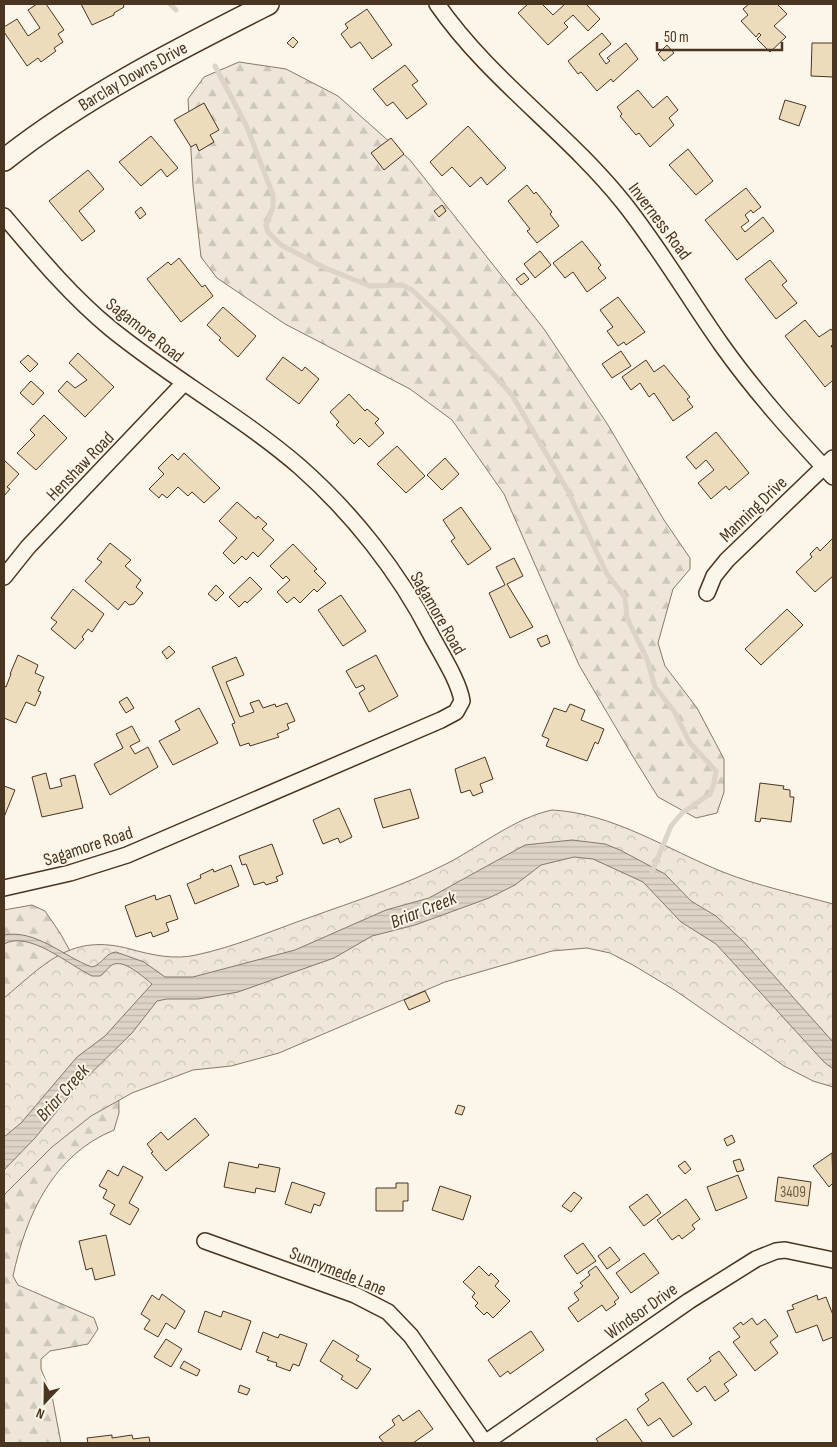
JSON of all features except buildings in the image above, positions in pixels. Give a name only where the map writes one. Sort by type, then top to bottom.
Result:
[{"type":"street","name":"Barclay Downs Drive","points":[[4,160],[66,115],[115,85],[268,4]]},
{"type":"street","name":"Inverness Road","points":[[437,4],[456,30],[489,66],[608,184],[665,257],[721,344],[747,380],[830,467]]},
{"type":"street","name":"Sagamore Road","points":[[4,216],[51,272],[91,312],[299,467],[360,530],[420,614],[460,694],[461,706],[454,714],[441,720],[127,855],[70,873],[4,888]]},
{"type":"street","name":"Henshaw Road","points":[[4,577],[41,533],[184,383]]},
{"type":"street","name":"Manning Drive","points":[[707,593],[714,576],[727,560],[830,467]]},
{"type":"street","name":"Sunnymede Lane","points":[[205,1241],[355,1295],[388,1312],[411,1336],[485,1443]]},
{"type":"street","name":"Windsor Drive","points":[[485,1443],[689,1301],[756,1259],[776,1251],[785,1250],[833,1260]]},
{"type":"green space","points":[[239,62],[286,69],[338,96],[410,160],[544,329],[608,425],[664,520],[690,558],[690,569],[673,589],[658,643],[665,666],[697,708],[724,759],[724,792],[717,813],[696,818],[658,797],[579,665],[504,494],[452,420],[410,389],[285,324],[217,278],[201,257],[193,186],[188,99],[204,77]]},
{"type":"green space","points":[[552,810],[597,818],[618,825],[736,877],[833,904],[833,1087],[813,1081],[784,1066],[676,991],[610,953],[587,948],[552,951],[445,982],[279,1053],[231,1066],[193,1070],[132,1093],[91,1116],[52,1147],[4,1195],[4,998],[47,963],[75,948],[91,945],[109,945],[171,957],[196,955],[224,948],[414,879],[448,863],[525,819]]},
{"type":"green space","points":[[32,905],[45,911],[60,933],[83,974],[118,1054],[119,1113],[114,1130],[93,1141],[74,1155],[45,1190],[26,1231],[13,1276],[18,1285],[94,1318],[98,1329],[88,1344],[50,1351],[41,1359],[41,1369],[52,1396],[61,1443],[4,1443],[4,910]]},
{"type":"water","name":"Briar Creek","points":[[572,840],[605,844],[620,850],[665,874],[691,901],[716,916],[743,941],[833,1042],[833,1069],[824,1062],[716,944],[681,922],[643,882],[593,859],[574,857],[541,865],[515,885],[489,898],[415,925],[372,936],[334,958],[238,992],[198,999],[167,999],[157,1001],[132,1033],[76,1088],[35,1138],[4,1170],[4,1137],[21,1123],[77,1057],[105,1036],[152,984],[128,966],[122,964],[112,965],[100,976],[92,976],[37,945],[14,941],[4,944],[4,935],[16,934],[39,940],[92,967],[109,954],[116,952],[144,962],[165,977],[193,977],[295,950],[386,910],[429,898],[525,845]]},
{"type":"waterway","points":[[170,4],[176,10]]},
{"type":"waterway","points":[[215,66],[246,125],[273,195],[273,207],[266,225],[268,232],[281,245],[325,268],[370,286],[402,285],[412,290],[444,320],[512,395],[568,491],[607,574],[625,597],[627,618],[647,659],[655,687],[674,711],[690,743],[716,771],[710,794],[682,813],[671,826],[652,872]]}]
